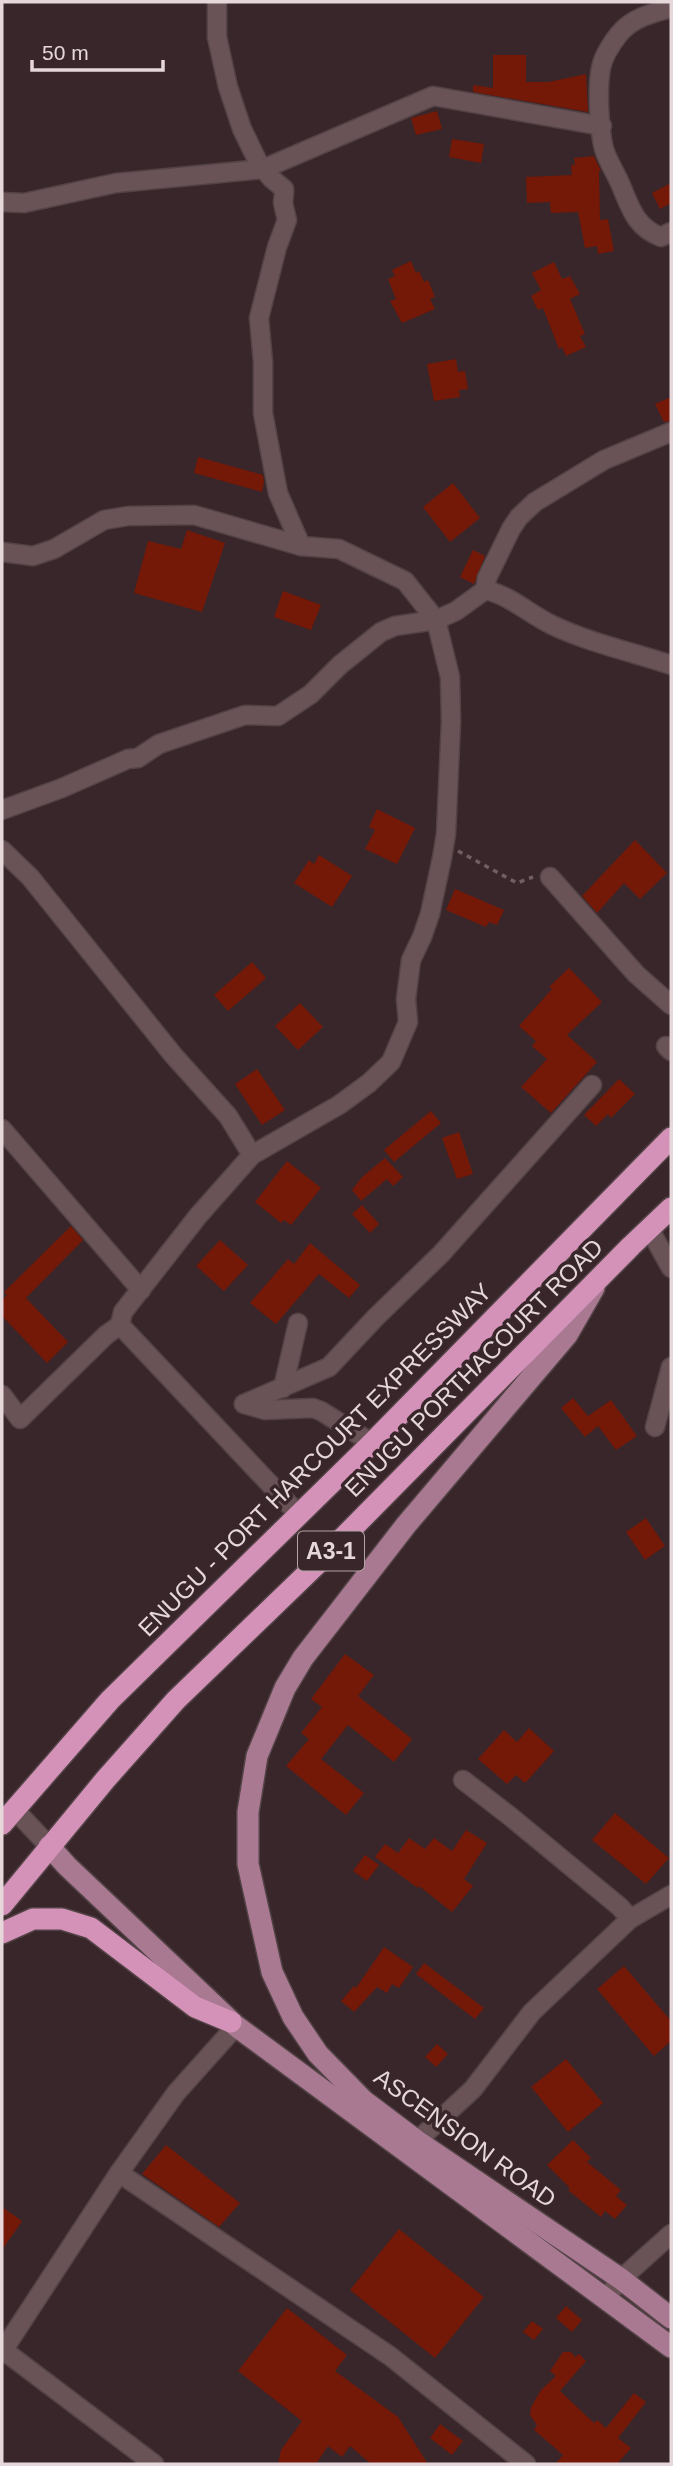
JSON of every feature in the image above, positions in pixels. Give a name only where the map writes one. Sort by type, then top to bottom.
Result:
[{"type":"highway","name":"ENUGU - PORT HARCOURT EXPRESSWAY","points":[[8,1816],[110,1700],[372,1443],[671,1138]]},
{"type":"highway","name":"ENUGU PORTHACOURT ROAD","points":[[2,1905],[105,1780],[177,1700],[315,1566],[671,1208]]},
{"type":"highway","points":[[2,1933],[33,1919],[62,1919],[91,1928],[195,2007],[234,2024]]},
{"type":"main road","name":"ASCENSION ROAD","points":[[598,1280],[567,1335],[405,1525],[303,1658],[285,1688],[257,1756],[248,1812],[248,1864],[271,1972],[293,2017],[318,2054],[364,2101],[417,2141],[621,2279],[671,2318]]},
{"type":"main road","name":"ASCENSION ROAD","points":[[49,1846],[234,2024],[671,2347]]},
{"type":"street","points":[[217,2],[217,37],[228,87],[242,129],[263,169],[284,189],[283,203],[287,220],[277,247],[259,318],[263,362],[263,413],[278,493],[301,546]]},
{"type":"street","points":[[671,8],[629,23],[610,47],[601,66],[599,94],[604,148],[624,191],[628,207],[640,224],[652,233],[661,237],[671,232]]},
{"type":"street","points":[[2,202],[24,203],[116,183],[263,169],[433,96],[602,126]]},
{"type":"street","points":[[2,810],[62,788],[128,759],[138,758],[171,740],[245,715],[278,716],[311,694],[340,665],[381,632],[415,622],[431,613],[456,611],[485,590],[487,578],[511,529],[535,502],[604,460],[671,432]]},
{"type":"street","points":[[2,552],[33,556],[54,548],[104,520],[128,516],[203,517],[301,546],[339,549],[405,581],[431,613],[448,665],[452,701],[444,844],[430,914],[411,960],[406,999],[408,1021],[391,1062],[369,1083],[339,1105],[252,1155],[198,1216],[123,1312],[120,1325],[106,1335],[20,1419],[2,1395]]},
{"type":"street","points":[[485,590],[506,596],[571,634],[671,665]]},
{"type":"street","points":[[2,850],[30,877],[174,1056],[228,1116],[252,1155]]},
{"type":"street","points":[[550,877],[636,974],[671,1005]]},
{"type":"street","points":[[372,1443],[313,1408],[265,1410],[244,1404],[329,1367],[441,1254],[592,1085]]},
{"type":"street","points":[[2,1129],[141,1290]]},
{"type":"street","points":[[650,1230],[671,1268]]},
{"type":"street","points":[[283,1388],[298,1323]]},
{"type":"street","points":[[120,1325],[299,1515]]},
{"type":"street","points":[[655,1427],[671,1367]]},
{"type":"street","points":[[463,1780],[610,1898],[630,1919]]},
{"type":"street","points":[[8,1816],[49,1846]]},
{"type":"street","points":[[417,2141],[473,2089],[532,2012],[630,1919],[671,1895]]},
{"type":"street","points":[[154,2464],[2,2351],[119,2173],[176,2093],[234,2024]]},
{"type":"street","points":[[119,2173],[390,2356],[526,2464]]},
{"type":"street","points":[[606,2298],[621,2279],[671,2234]]},
{"type":"path","points":[[444,844],[517,883],[538,876],[550,877]]},
{"type":"building","points":[[493,55],[526,55],[526,82],[549,82],[586,74],[588,112],[473,92],[473,85],[493,88]]},
{"type":"building","points":[[437,111],[442,129],[416,135],[411,118]]},
{"type":"building","points":[[452,139],[484,144],[481,163],[449,157]]},
{"type":"building","points":[[594,156],[601,171],[600,220],[608,219],[614,251],[598,254],[597,246],[585,248],[578,212],[551,213],[550,202],[527,203],[526,177],[572,175],[571,165],[575,165],[574,158]]},
{"type":"building","points":[[671,183],[671,203],[660,209],[652,193]]},
{"type":"building","points":[[411,261],[424,282],[428,280],[435,297],[430,299],[435,309],[402,323],[390,301],[396,299],[388,279],[395,276],[392,270]]},
{"type":"building","points":[[554,262],[562,279],[570,276],[580,294],[570,299],[585,334],[580,336],[586,347],[566,356],[562,347],[559,349],[543,308],[538,310],[531,296],[541,290],[532,273]]},
{"type":"building","points":[[456,359],[458,372],[465,371],[468,389],[459,390],[460,397],[434,401],[427,364]]},
{"type":"building","points":[[671,397],[671,421],[664,422],[655,404]]},
{"type":"building","points":[[198,457],[263,475],[262,492],[194,473]]},
{"type":"building","points":[[453,483],[480,518],[450,542],[423,507]]},
{"type":"building","points":[[187,530],[225,543],[202,612],[134,593],[148,541],[181,549]]},
{"type":"building","points":[[473,550],[485,556],[474,584],[460,577]]},
{"type":"building","points":[[283,591],[321,605],[311,630],[274,617]]},
{"type":"building","points":[[377,809],[415,828],[397,864],[365,849],[375,830],[369,827]]},
{"type":"building","points":[[635,840],[667,873],[640,899],[624,883],[597,913],[582,896]]},
{"type":"building","points":[[319,855],[352,876],[332,907],[294,883],[309,860],[314,864]]},
{"type":"building","points":[[455,889],[504,910],[497,925],[489,922],[486,927],[446,910]]},
{"type":"building","points":[[252,962],[266,978],[228,1011],[214,995]]},
{"type":"building","points":[[569,968],[602,1002],[567,1035],[597,1062],[551,1113],[521,1087],[547,1059],[532,1046],[536,1041],[519,1026],[552,989],[549,987]]},
{"type":"building","points":[[300,1003],[323,1027],[298,1050],[275,1026]]},
{"type":"building","points":[[257,1069],[285,1110],[262,1125],[235,1084]]},
{"type":"building","points":[[619,1079],[635,1094],[611,1118],[608,1114],[596,1126],[584,1115]]},
{"type":"building","points":[[431,1111],[441,1123],[394,1162],[384,1150]]},
{"type":"building","points":[[459,1132],[473,1174],[457,1179],[442,1138]]},
{"type":"building","points":[[385,1158],[403,1177],[393,1186],[387,1179],[361,1201],[352,1190],[362,1177]]},
{"type":"building","points":[[287,1161],[321,1188],[291,1225],[284,1220],[281,1223],[255,1202]]},
{"type":"building","points":[[362,1205],[379,1224],[370,1233],[352,1214]]},
{"type":"building","points":[[71,1226],[83,1240],[26,1298],[68,1342],[47,1363],[2,1316],[2,1300],[7,1295],[4,1292]]},
{"type":"building","points":[[220,1240],[248,1265],[224,1291],[196,1266]]},
{"type":"building","points":[[310,1243],[360,1285],[349,1298],[319,1274],[276,1324],[250,1303],[288,1259],[294,1264]]},
{"type":"building","points":[[573,1398],[588,1416],[611,1400],[637,1436],[616,1450],[598,1426],[585,1437],[561,1408]]},
{"type":"building","points":[[646,1518],[665,1546],[645,1560],[626,1532]]},
{"type":"building","points":[[345,1654],[374,1675],[358,1696],[412,1739],[394,1762],[348,1725],[321,1759],[364,1793],[346,1815],[286,1766],[309,1739],[301,1733],[322,1707],[311,1699]]},
{"type":"building","points":[[529,1728],[554,1751],[525,1783],[516,1775],[507,1784],[478,1759],[504,1730],[517,1742]]},
{"type":"building","points":[[615,1813],[669,1858],[646,1884],[592,1840]]},
{"type":"building","points":[[466,1830],[487,1843],[464,1879],[473,1886],[452,1912],[375,1857],[385,1844],[398,1853],[409,1838],[425,1849],[434,1838],[452,1851]]},
{"type":"building","points":[[365,1855],[379,1865],[367,1881],[353,1871]]},
{"type":"building","points":[[384,1947],[413,1967],[399,1988],[392,1984],[387,1993],[377,1987],[354,2012],[341,2001],[354,1986],[356,1988]]},
{"type":"building","points":[[424,1963],[484,2008],[475,2019],[416,1974]]},
{"type":"building","points":[[624,1966],[671,2021],[671,2041],[654,2056],[597,1989]]},
{"type":"building","points":[[437,2044],[448,2054],[436,2067],[425,2057]]},
{"type":"building","points":[[566,2059],[603,2103],[568,2132],[531,2087]]},
{"type":"building","points":[[573,2140],[591,2158],[587,2162],[621,2190],[616,2196],[627,2205],[615,2219],[605,2211],[601,2217],[568,2190],[570,2188],[547,2165]]},
{"type":"building","points":[[166,2145],[240,2203],[219,2227],[142,2174]]},
{"type":"building","points":[[2,2207],[22,2221],[2,2250]]},
{"type":"building","points":[[399,2229],[484,2297],[435,2358],[350,2290]]},
{"type":"building","points":[[566,2306],[582,2320],[572,2332],[556,2318]]},
{"type":"building","points":[[287,2308],[347,2355],[335,2371],[398,2417],[428,2464],[371,2464],[350,2446],[342,2457],[328,2446],[316,2464],[278,2464],[281,2450],[302,2421],[238,2371]]},
{"type":"building","points":[[532,2321],[543,2329],[534,2340],[523,2332]]},
{"type":"building","points":[[563,2352],[571,2352],[575,2357],[579,2354],[586,2361],[560,2391],[594,2423],[597,2420],[606,2428],[634,2393],[646,2402],[618,2438],[631,2448],[617,2464],[555,2464],[563,2455],[534,2430],[537,2425],[530,2415],[531,2407],[541,2390],[556,2376],[550,2371]]},
{"type":"building","points":[[440,2424],[463,2441],[452,2455],[430,2438]]}]
